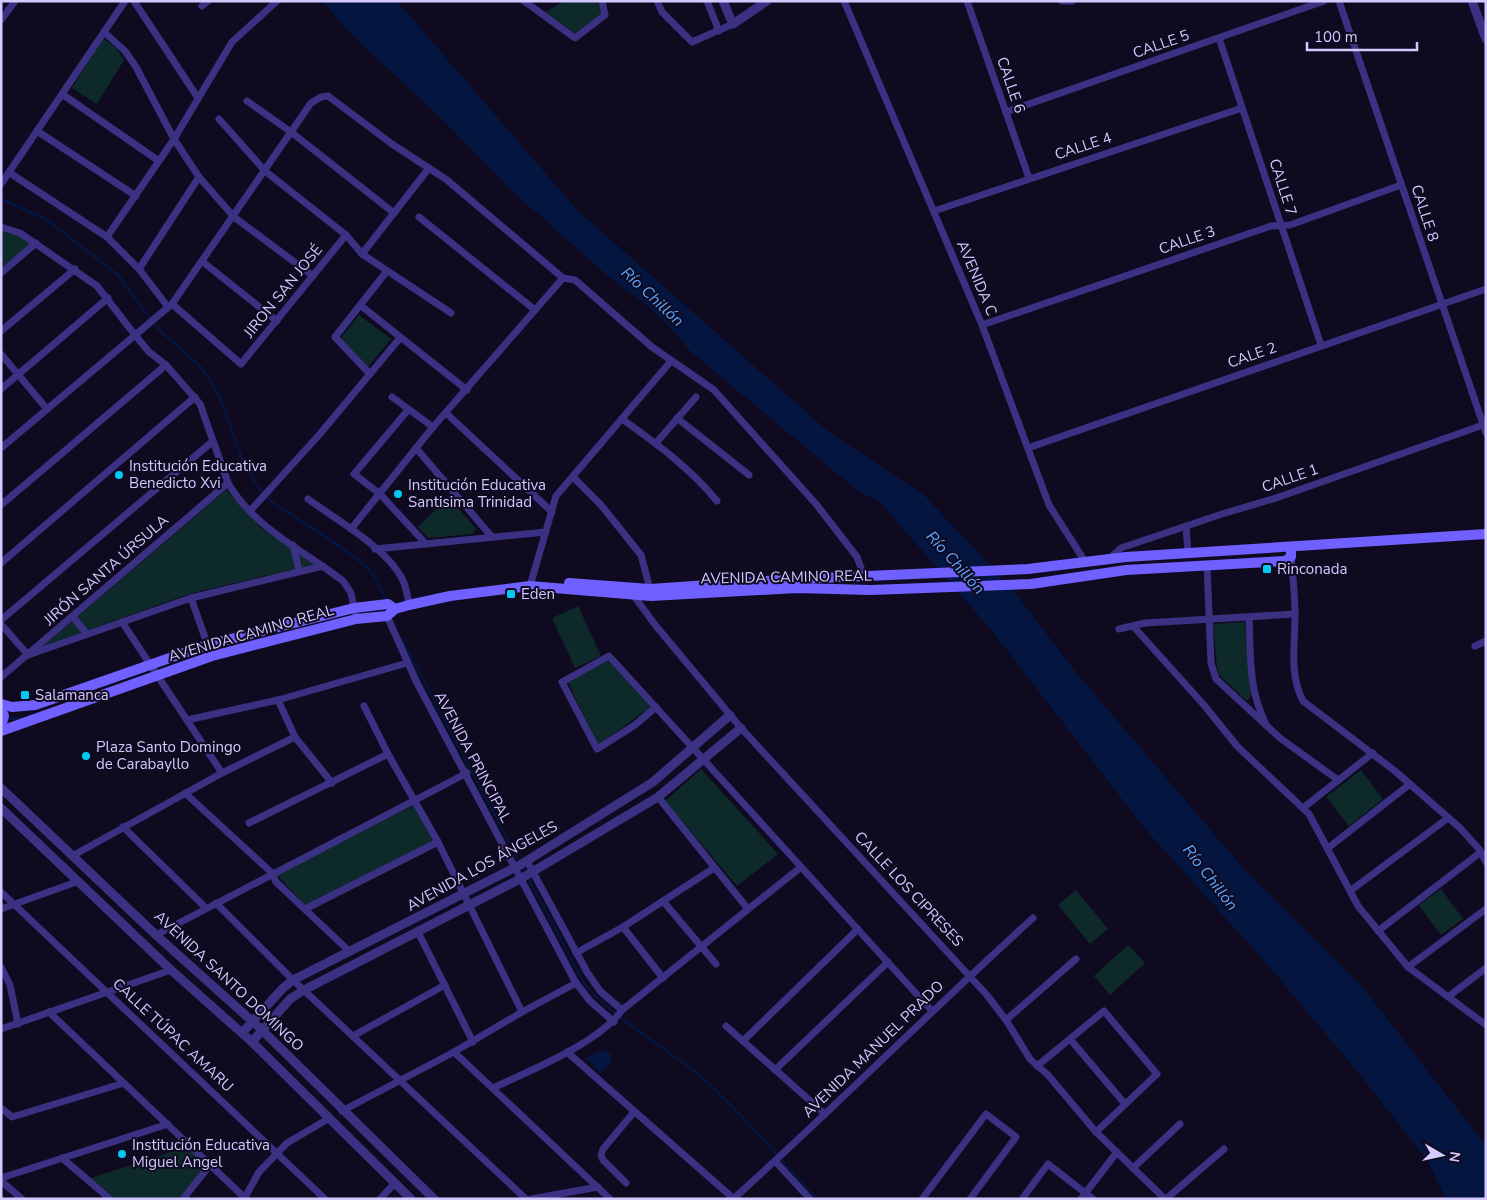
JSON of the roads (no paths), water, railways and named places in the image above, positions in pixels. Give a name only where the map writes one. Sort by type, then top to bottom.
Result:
[{"type":"main road","points":[[1291,552],[1486,534]]},
{"type":"main road","name":"AVENIDA CAMINO REAL","points":[[542,586],[571,582],[650,589],[867,576],[1028,570],[1109,560],[1188,554],[1291,552]]},
{"type":"main road","name":"AVENIDA CAMINO REAL","points":[[1,731],[212,656],[391,612],[409,604],[431,599],[530,586],[634,596],[796,588],[872,590],[1030,584],[1126,570],[1285,561],[1291,552]]},
{"type":"main road","name":"AVENIDA CAMINO REAL","points":[[1,704],[12,707],[35,706],[208,645],[354,608],[388,604],[391,612]]},
{"type":"main road","points":[[1,709],[4,720],[1,726]]},
{"type":"street","points":[[1,20],[15,1]]},
{"type":"street","points":[[1,184],[10,174],[125,1]]},
{"type":"street","points":[[134,1],[198,98]]},
{"type":"street","points":[[107,237],[174,139],[232,42],[277,1]]},
{"type":"street","points":[[524,1],[575,38],[606,15],[602,1]]},
{"type":"street","points":[[657,1],[662,12],[688,39],[696,42],[732,24],[767,1]]},
{"type":"street","points":[[707,1],[718,31]]},
{"type":"street","points":[[723,1],[732,24]]},
{"type":"street","name":"AVENIDA C","points":[[844,1],[982,325],[1049,505],[1086,563]]},
{"type":"street","name":"CALLE 6","points":[[967,1],[1029,178]]},
{"type":"street","points":[[1063,2],[1072,1]]},
{"type":"street","name":"CALLE 5","points":[[1006,112],[1324,1]]},
{"type":"street","name":"CALLE 8","points":[[1340,1],[1440,304],[1486,433]]},
{"type":"street","points":[[1472,1],[1486,39]]},
{"type":"street","points":[[104,32],[125,51],[136,67],[174,139],[199,176],[234,217],[313,276]]},
{"type":"street","name":"CALLE 7","points":[[1219,38],[1321,345]]},
{"type":"street","points":[[62,94],[159,161]]},
{"type":"street","points":[[1,448],[170,305],[234,217],[311,102],[321,97],[331,97],[376,133],[457,189],[563,278],[574,280],[671,361],[714,390],[740,421],[799,483],[853,552],[867,576]]},
{"type":"street","points":[[247,101],[291,132],[394,213]]},
{"type":"street","name":"CALLE 4","points":[[934,211],[1242,108]]},
{"type":"street","points":[[219,119],[265,171],[346,235],[362,254],[451,313]]},
{"type":"street","points":[[37,131],[136,196]]},
{"type":"street","points":[[362,254],[429,168]]},
{"type":"street","points":[[10,174],[107,237],[139,269],[170,305]]},
{"type":"street","points":[[139,269],[199,176]]},
{"type":"street","name":"CALLE 3","points":[[982,325],[1271,226],[1290,225],[1401,185]]},
{"type":"street","points":[[419,217],[535,310]]},
{"type":"street","points":[[1,227],[20,233],[36,243],[75,269],[97,286],[108,298],[134,335],[149,352],[166,365],[200,404],[228,483],[263,525],[324,566],[348,587],[356,620]]},
{"type":"street","name":"JIRON SAN JOSÉ","points":[[170,305],[241,364],[346,235]]},
{"type":"street","points":[[1,273],[36,243]]},
{"type":"street","points":[[202,262],[277,320]]},
{"type":"street","points":[[1,331],[75,269]]},
{"type":"street","points":[[370,374],[335,337],[387,271]]},
{"type":"street","points":[[351,529],[416,448],[563,278]]},
{"type":"street","name":"CALE 2","points":[[1028,448],[1486,289]]},
{"type":"street","points":[[1,389],[108,298]]},
{"type":"street","points":[[360,305],[467,390]]},
{"type":"street","points":[[250,511],[319,436],[400,338]]},
{"type":"street","points":[[1,354],[47,409]]},
{"type":"street","points":[[530,586],[556,496],[671,361]]},
{"type":"street","points":[[1,505],[166,365]]},
{"type":"street","points":[[1,562],[195,397]]},
{"type":"street","points":[[392,397],[433,428]]},
{"type":"street","points":[[656,443],[696,397]]},
{"type":"street","points":[[408,410],[354,474],[380,494],[426,544]]},
{"type":"street","points":[[446,413],[552,512]]},
{"type":"street","points":[[677,418],[749,475]]},
{"type":"street","points":[[622,419],[656,443],[700,480],[717,501]]},
{"type":"street","name":"CALLE 1","points":[[1109,560],[1121,548],[1276,498],[1483,424]]},
{"type":"street","points":[[1,620],[213,441]]},
{"type":"street","points":[[416,448],[492,537]]},
{"type":"street","points":[[573,477],[601,506],[641,555],[650,589]]},
{"type":"street","name":"JIRÓN SANTA ÚRSULA","points":[[1,676],[228,483]]},
{"type":"street","points":[[308,499],[351,529],[376,549],[398,571],[404,582],[409,604]]},
{"type":"street","points":[[1186,526],[1188,554]]},
{"type":"street","points":[[376,549],[546,532]]},
{"type":"street","points":[[293,545],[299,570]]},
{"type":"street","points":[[1291,552],[1295,614],[1294,674],[1297,690],[1303,701],[1373,753],[1410,784],[1448,818],[1481,852],[1486,862]]},
{"type":"street","points":[[1207,565],[1211,663],[1216,680],[1267,727],[1338,780]]},
{"type":"street","points":[[1,624],[28,655],[191,598],[299,570],[324,566]]},
{"type":"street","name":"CALLE LOS CIPRESES","points":[[634,596],[741,728],[969,975],[1006,1020],[1030,1059],[1048,1075],[1096,1132],[1165,1199]]},
{"type":"street","points":[[191,598],[212,656]]},
{"type":"street","name":"AVENIDA PRINCIPAL","points":[[391,612],[407,663],[576,983],[590,1000],[614,1022]]},
{"type":"street","points":[[1119,629],[1145,622],[1295,614]]},
{"type":"street","points":[[72,617],[87,634]]},
{"type":"street","points":[[1248,618],[1252,688],[1255,701],[1267,727]]},
{"type":"street","points":[[122,622],[222,773]]},
{"type":"street","points":[[1134,626],[1204,705],[1237,746],[1303,808],[1315,823],[1358,906],[1408,967],[1486,1025]]},
{"type":"street","points":[[1475,646],[1486,641]]},
{"type":"street","points":[[656,707],[635,725],[597,750],[562,682],[609,656],[694,748],[932,1011]]},
{"type":"street","points":[[187,720],[278,700],[407,663]]},
{"type":"street","points":[[278,700],[295,737],[332,783]]},
{"type":"street","points":[[364,706],[388,754],[438,842],[522,1012]]},
{"type":"street","name":"AVENIDA LOS ÁNGELES","points":[[242,1033],[283,988],[293,980],[527,861],[653,782],[694,748],[730,714]]},
{"type":"street","name":"AVENIDA LOS ÁNGELES","points":[[252,1042],[290,999],[304,990],[522,878],[658,797],[741,728]]},
{"type":"street","points":[[74,855],[222,773],[295,737]]},
{"type":"street","points":[[1303,808],[1373,753]]},
{"type":"street","points":[[250,823],[388,754]]},
{"type":"street","points":[[156,935],[466,773]]},
{"type":"street","points":[[1328,848],[1410,784]]},
{"type":"street","name":"AVENIDA SANTO DOMINGO","points":[[1,788],[74,855],[156,935],[262,1030],[342,1111],[434,1199]]},
{"type":"street","points":[[185,793],[272,873],[276,882],[350,952]]},
{"type":"street","points":[[658,797],[748,910]]},
{"type":"street","name":"AVENIDA SANTO DOMINGO","points":[[1,808],[171,970],[252,1042],[411,1199]]},
{"type":"street","points":[[1350,891],[1448,818]]},
{"type":"street","points":[[123,827],[206,908]]},
{"type":"street","points":[[305,909],[438,842]]},
{"type":"street","points":[[1378,931],[1481,852]]},
{"type":"street","points":[[527,861],[576,953],[600,991],[622,1010]]},
{"type":"street","points":[[493,1088],[567,1052],[614,1022],[622,1010],[800,867]]},
{"type":"street","points":[[576,953],[623,927],[714,868]]},
{"type":"street","points":[[1,909],[79,882]]},
{"type":"street","name":"CALLE TÚPAC AMARU","points":[[1,892],[325,1199]]},
{"type":"street","points":[[663,901],[716,964]]},
{"type":"street","points":[[216,903],[293,980],[526,1199]]},
{"type":"street","points":[[1408,967],[1486,909]]},
{"type":"street","name":"AVENIDA MANUEL PRADO","points":[[733,1199],[825,1114],[969,975],[1033,918]]},
{"type":"street","points":[[623,927],[663,978]]},
{"type":"street","points":[[743,1041],[858,929]]},
{"type":"street","points":[[418,932],[473,1042]]},
{"type":"street","points":[[1006,1020],[1076,959]]},
{"type":"street","points":[[775,1070],[888,962]]},
{"type":"street","points":[[2,968],[10,985],[18,1024]]},
{"type":"street","points":[[1449,996],[1486,968]]},
{"type":"street","points":[[1,1029],[171,970]]},
{"type":"street","points":[[342,1111],[473,1042],[522,1012],[576,983]]},
{"type":"street","points":[[353,1036],[444,985]]},
{"type":"street","points":[[1037,1066],[1104,1011],[1157,1074],[1096,1132]]},
{"type":"street","points":[[49,1012],[245,1198],[259,1172],[276,1152],[287,1143],[328,1119]]},
{"type":"street","points":[[726,1026],[825,1114]]},
{"type":"street","points":[[1070,1039],[1125,1104]]},
{"type":"street","points":[[454,1052],[610,1199]]},
{"type":"street","points":[[567,1052],[733,1199]]},
{"type":"street","points":[[1,1108],[12,1117],[124,1083]]},
{"type":"street","points":[[626,1183],[600,1155],[634,1112]]},
{"type":"street","points":[[922,1199],[986,1114],[1016,1137],[970,1199]]},
{"type":"street","points":[[22,1199],[1,1179],[168,1124]]},
{"type":"street","points":[[1133,1168],[1180,1124]]},
{"type":"street","points":[[1165,1199],[1224,1148]]},
{"type":"street","points":[[1083,1196],[1117,1152]]},
{"type":"street","points":[[62,1158],[110,1199]]},
{"type":"street","points":[[775,1161],[810,1199]]},
{"type":"street","points":[[1022,1199],[1048,1164],[1083,1196],[1093,1199]]},
{"type":"street","points":[[183,1199],[210,1165]]},
{"type":"street","points":[[380,1199],[394,1183]]},
{"type":"street","points":[[531,1199],[598,1187]]},
{"type":"water","name":"Río Chillón","points":[[322,1],[397,1],[579,212],[828,431],[924,495],[1014,591],[1074,670],[1244,869],[1361,985],[1486,1146],[1486,1199],[1446,1199],[1428,1162],[1362,1077],[1267,964],[1146,830],[992,631],[880,502],[859,492],[690,351],[671,328],[647,305],[609,277],[511,190],[443,120],[355,38]]},
{"type":"water","points":[[602,1050],[610,1053],[612,1060],[601,1073],[585,1058]]},
{"type":"waterway","points":[[1,199],[47,220],[118,275],[158,329],[200,366],[220,398],[238,449],[249,473],[268,499],[360,561],[375,577],[386,601]]},
{"type":"waterway","points":[[401,638],[585,985],[613,1012],[707,1082],[749,1124],[816,1199]]},
{"type":"waterway","points":[[131,680],[142,676]]},
{"type":"waterway","points":[[5,719],[25,718]]},
{"type":"place","name":"Institución Educativa Benedicto Xvi","points":[[119,475]]},
{"type":"place","name":"Institución Educativa Santisima Trinidad","points":[[398,494]]},
{"type":"place","name":"Rinconada","points":[[1267,569]]},
{"type":"place","name":"Eden","points":[[511,594]]},
{"type":"place","name":"Salamanca","points":[[25,695]]},
{"type":"place","name":"Plaza Santo Domingo de Carabayllo","points":[[86,756]]},
{"type":"place","name":"Institución Educativa Miguel Angel","points":[[122,1154]]}]
